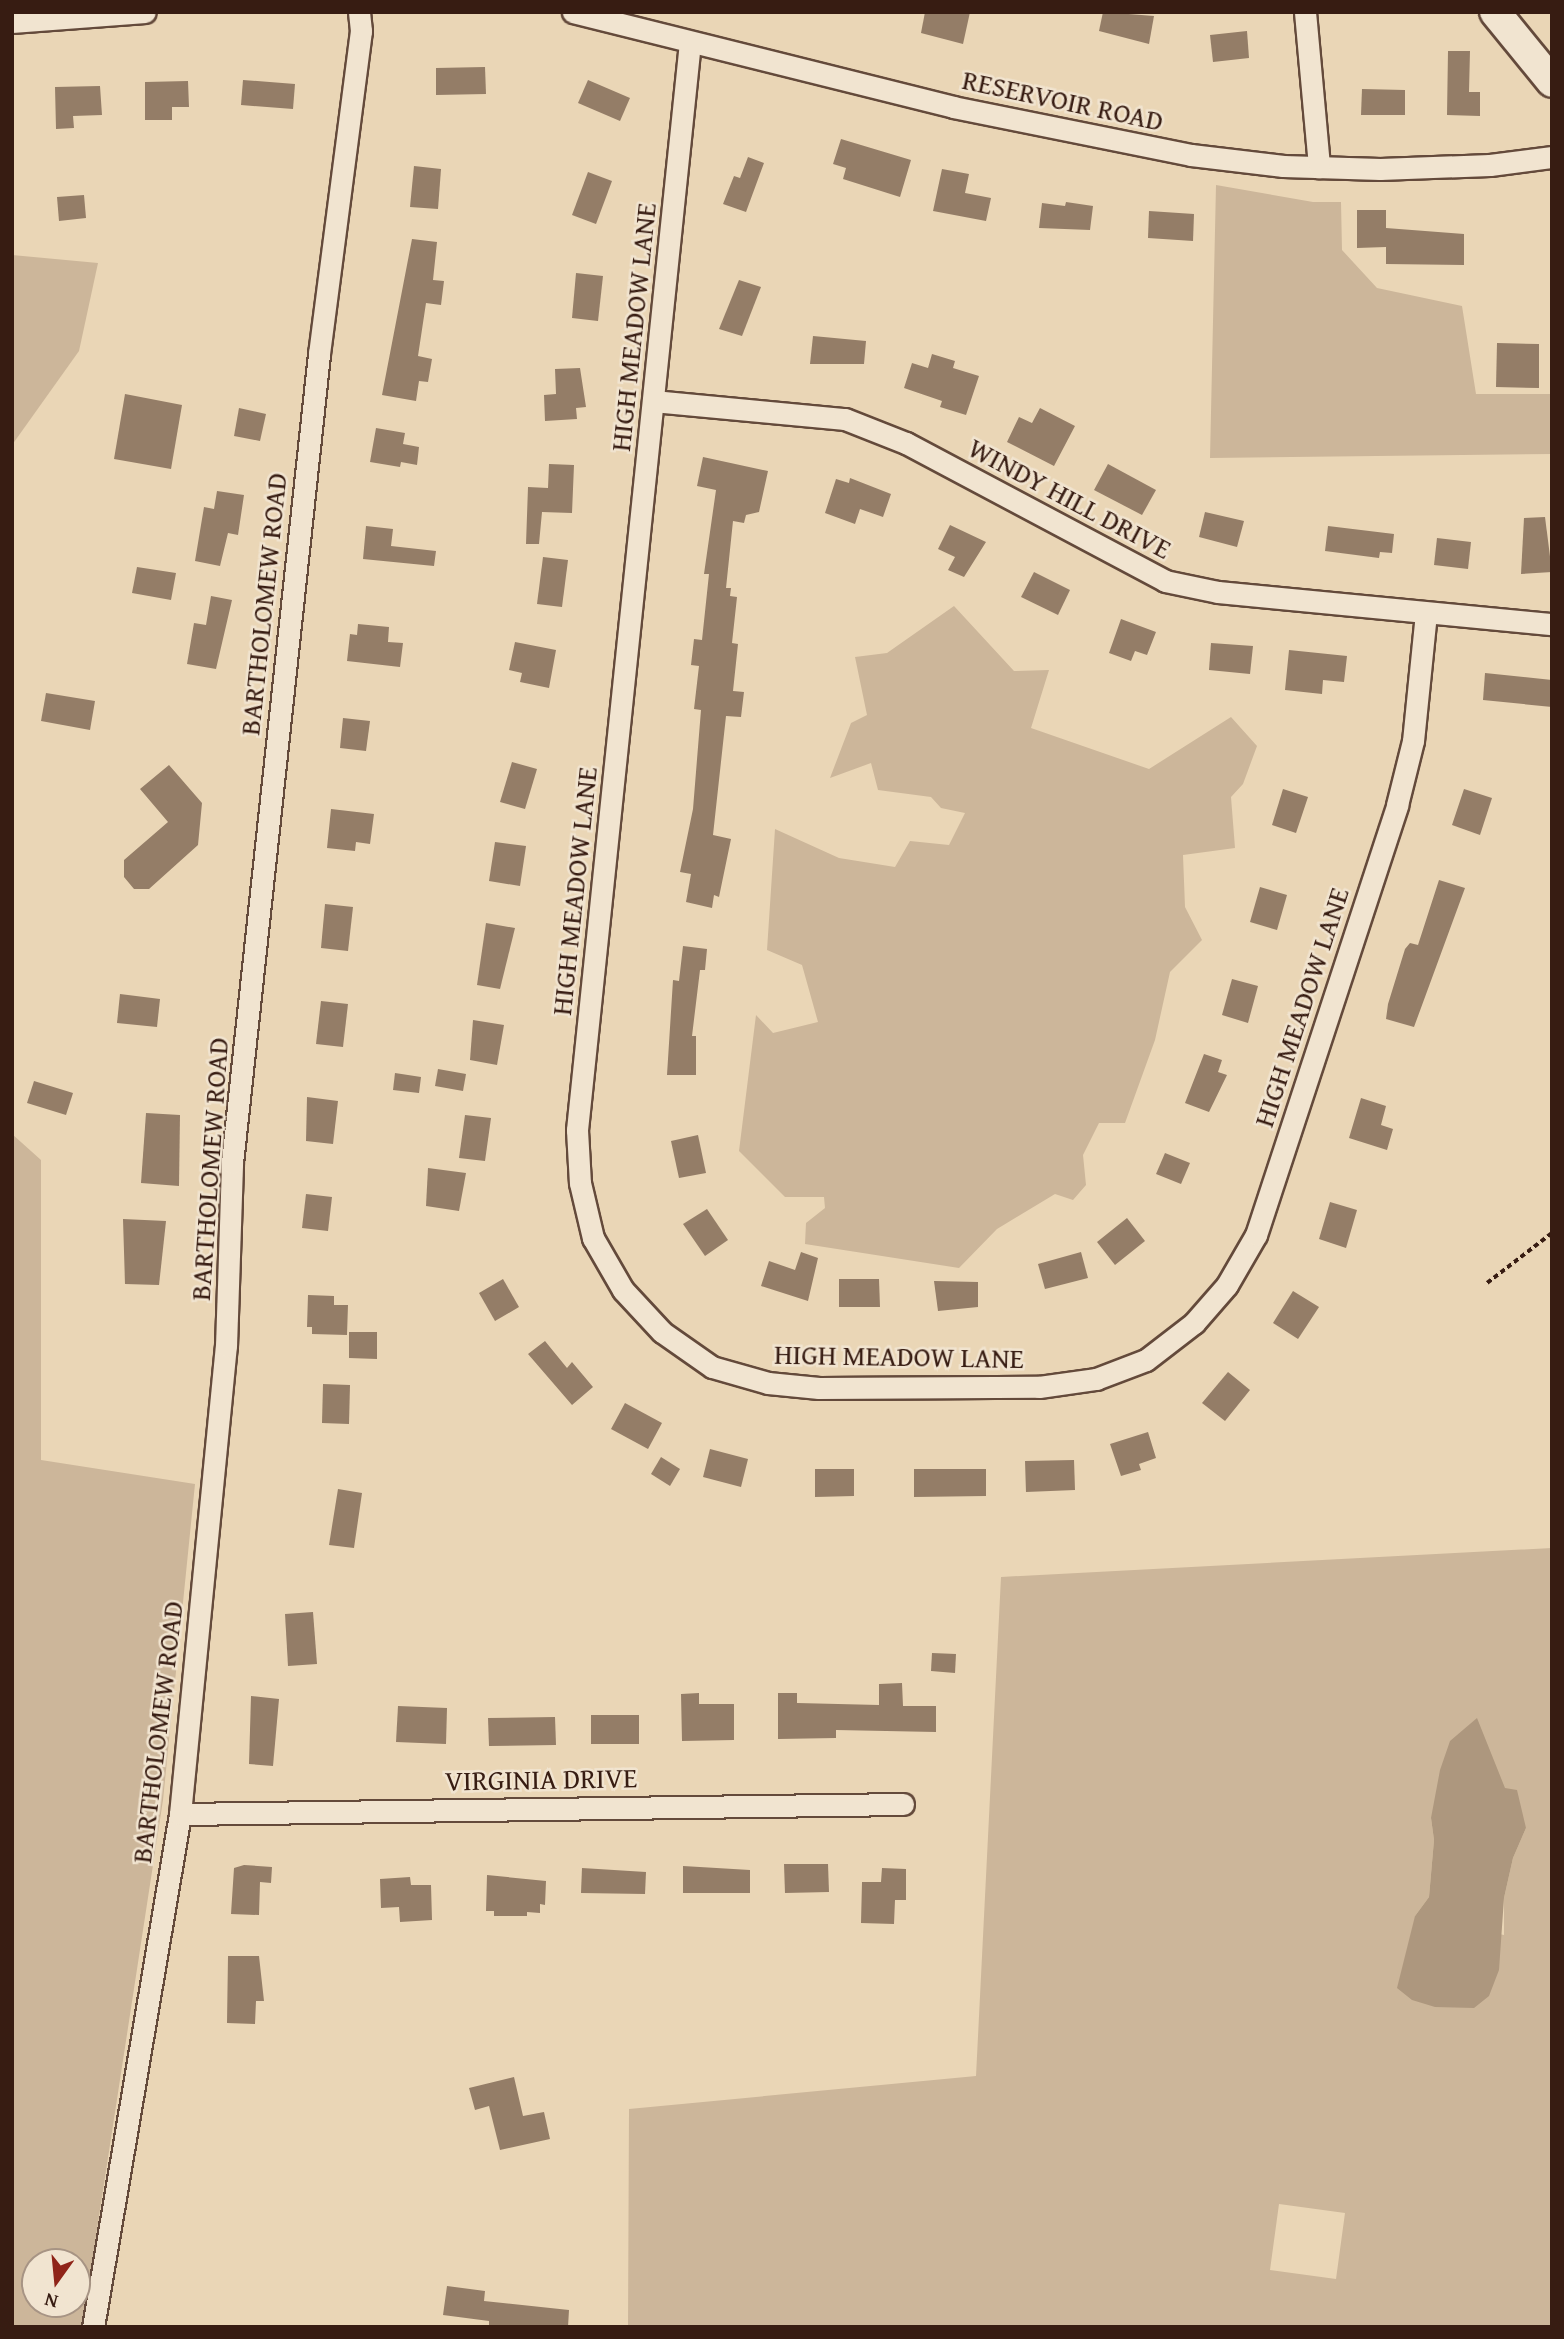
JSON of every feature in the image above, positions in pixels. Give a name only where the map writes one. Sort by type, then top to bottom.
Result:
[{"type":"main road","points":[[1495,12],[1552,82]]},
{"type":"street","points":[[12,22],[145,12]]},
{"type":"street","name":"BARTHOLOMEW ROAD","points":[[93,2327],[180,1814],[226,1346],[232,1163],[317,368],[361,31],[359,12]]},
{"type":"street","name":"RESERVOIR ROAD","points":[[573,12],[1064,131],[1191,155],[1320,167],[1440,168],[1552,157]]},
{"type":"street","points":[[1305,12],[1320,167]]},
{"type":"street","name":"HIGH MEADOW LANE","points":[[690,42],[577,1130],[580,1183],[593,1238],[623,1290],[662,1332],[712,1367],[768,1383],[819,1388],[1039,1387],[1096,1379],[1146,1360],[1194,1323],[1227,1285],[1256,1235],[1397,805],[1413,741],[1426,614]]},
{"type":"street","name":"WINDY HILL DRIVE","points":[[653,401],[845,419],[906,443],[1165,581],[1218,592],[1552,624]]},
{"type":"street","name":"VIRGINIA DRIVE","points":[[180,1814],[903,1804]]},
{"type":"path","points":[[1487,1283],[1552,1233]]},
{"type":"shaded area","points":[[1216,185],[1313,202],[1341,202],[1342,250],[1377,288],[1462,306],[1476,394],[1552,394],[1552,454],[1210,458]]},
{"type":"shaded area","points":[[12,255],[98,263],[79,351],[12,445]]},
{"type":"shaded area","points":[[954,606],[1014,671],[1049,670],[1031,728],[1149,769],[1231,717],[1257,746],[1243,784],[1231,797],[1235,848],[1183,855],[1185,907],[1202,940],[1170,972],[1155,1040],[1125,1123],[1099,1123],[1083,1155],[1086,1185],[1073,1200],[1055,1194],[997,1229],[959,1268],[805,1244],[806,1223],[825,1208],[824,1197],[785,1197],[739,1151],[756,1015],[773,1033],[818,1022],[802,965],[767,950],[775,829],[839,858],[895,867],[910,841],[949,845],[965,813],[941,808],[931,797],[878,790],[871,763],[830,778],[851,723],[867,715],[855,657],[887,653]]},
{"type":"shaded area","points":[[12,1134],[41,1160],[41,1460],[195,1484],[163,1800],[91,2268],[91,2248],[21,2248],[21,2318],[83,2318],[82,2327],[12,2327]]},
{"type":"shaded area","points":[[1552,1548],[1552,2327],[628,2327],[629,2109],[976,2076],[1001,1577]],"holes":[[[1431,1818],[1526,1828],[1513,1858],[1504,1898],[1504,1935],[1415,1916],[1429,1897],[1434,1840]],[[1279,2204],[1345,2213],[1336,2279],[1270,2270]]]},
{"type":"shaded area","points":[[1477,1718],[1505,1788],[1517,1790],[1526,1828],[1513,1858],[1504,1898],[1499,1970],[1489,1996],[1474,2008],[1435,2007],[1412,2000],[1397,1988],[1415,1916],[1429,1897],[1434,1840],[1431,1818],[1440,1770],[1450,1741]]},
{"type":"building","points":[[925,12],[970,12],[963,44],[921,33]]},
{"type":"building","points":[[1103,12],[1154,16],[1149,44],[1099,31]]},
{"type":"building","points":[[1247,31],[1249,58],[1213,62],[1210,35]]},
{"type":"building","points":[[1448,51],[1470,51],[1469,92],[1480,92],[1480,116],[1447,115]]},
{"type":"building","points":[[485,67],[486,94],[436,95],[436,68]]},
{"type":"building","points":[[243,80],[295,84],[293,109],[241,105]]},
{"type":"building","points":[[588,80],[630,98],[620,121],[578,103]]},
{"type":"building","points":[[188,81],[189,107],[172,107],[172,120],[145,120],[145,82]]},
{"type":"building","points":[[100,86],[102,115],[73,116],[74,128],[56,129],[55,87]]},
{"type":"building","points":[[1362,89],[1405,90],[1405,115],[1361,115]]},
{"type":"building","points":[[841,139],[911,160],[900,197],[843,179],[846,168],[833,164]]},
{"type":"building","points":[[748,157],[764,163],[746,212],[723,204],[734,176],[740,178]]},
{"type":"building","points":[[414,166],[441,169],[438,209],[410,207]]},
{"type":"building","points":[[942,169],[969,174],[965,193],[991,198],[986,221],[933,211]]},
{"type":"building","points":[[588,172],[612,181],[596,224],[572,215]]},
{"type":"building","points":[[84,195],[86,218],[59,221],[57,197]]},
{"type":"building","points":[[1066,202],[1093,206],[1090,230],[1039,228],[1042,203],[1065,206]]},
{"type":"building","points":[[1357,210],[1386,210],[1386,228],[1464,234],[1464,265],[1386,264],[1386,247],[1357,248]]},
{"type":"building","points":[[1149,211],[1194,214],[1193,241],[1148,238]]},
{"type":"building","points":[[412,239],[437,242],[433,280],[444,281],[441,305],[426,303],[418,356],[432,359],[428,382],[419,381],[416,401],[382,395]]},
{"type":"building","points":[[576,273],[603,276],[598,321],[572,318]]},
{"type":"building","points":[[739,280],[761,287],[742,336],[719,329]]},
{"type":"building","points":[[813,336],[866,341],[864,364],[810,364]]},
{"type":"building","points":[[1497,343],[1539,344],[1539,388],[1496,387]]},
{"type":"building","points":[[932,354],[955,361],[953,368],[979,376],[966,415],[940,407],[942,401],[904,388],[912,363],[928,368]]},
{"type":"building","points":[[580,368],[586,407],[576,408],[577,419],[545,421],[544,395],[556,394],[555,369]]},
{"type":"building","points":[[125,394],[182,405],[171,469],[114,459]]},
{"type":"building","points":[[239,408],[266,414],[260,441],[234,436]]},
{"type":"building","points":[[1040,408],[1075,426],[1054,466],[1007,442],[1019,417],[1032,423]]},
{"type":"building","points":[[376,428],[405,433],[403,444],[419,447],[417,465],[401,462],[400,467],[370,462]]},
{"type":"building","points":[[703,457],[768,471],[759,512],[746,515],[744,523],[733,521],[726,588],[731,588],[730,596],[737,597],[732,643],[738,644],[733,691],[744,692],[741,717],[726,716],[713,835],[731,839],[719,897],[714,895],[712,908],[686,902],[691,874],[680,872],[693,809],[701,710],[694,709],[699,666],[691,665],[694,639],[702,640],[709,574],[704,574],[716,490],[697,486]]},
{"type":"building","points":[[549,464],[574,465],[572,513],[542,512],[539,544],[526,544],[528,487],[548,488]]},
{"type":"building","points":[[1108,464],[1156,490],[1142,515],[1094,490]]},
{"type":"building","points":[[850,478],[891,494],[883,517],[860,509],[855,524],[825,513],[836,479],[849,483]]},
{"type":"building","points":[[217,491],[244,495],[238,535],[228,533],[220,566],[195,561],[204,507],[214,509]]},
{"type":"building","points":[[1205,512],[1244,521],[1237,547],[1199,537]]},
{"type":"building","points":[[1545,517],[1552,572],[1521,574],[1524,518]]},
{"type":"building","points":[[950,525],[986,542],[964,577],[948,570],[955,557],[938,549]]},
{"type":"building","points":[[366,526],[393,529],[391,546],[436,551],[434,566],[363,559]]},
{"type":"building","points":[[1328,526],[1394,534],[1392,553],[1380,552],[1379,558],[1325,551]]},
{"type":"building","points":[[1437,538],[1471,542],[1468,569],[1434,565]]},
{"type":"building","points":[[543,557],[568,560],[562,607],[537,604]]},
{"type":"building","points":[[137,567],[176,573],[171,600],[132,593]]},
{"type":"building","points":[[1034,572],[1070,590],[1058,615],[1021,597]]},
{"type":"building","points":[[211,596],[232,600],[216,669],[187,664],[194,623],[206,625]]},
{"type":"building","points":[[1121,619],[1156,632],[1147,655],[1135,651],[1131,661],[1109,653]]},
{"type":"building","points":[[358,624],[389,627],[388,642],[403,643],[400,667],[347,661],[350,634],[357,635]]},
{"type":"building","points":[[515,642],[556,650],[549,688],[520,682],[522,673],[509,670]]},
{"type":"building","points":[[1211,643],[1253,646],[1250,674],[1209,670]]},
{"type":"building","points":[[1289,650],[1347,656],[1344,682],[1323,680],[1322,694],[1285,690]]},
{"type":"building","points":[[1485,673],[1552,680],[1552,707],[1483,700]]},
{"type":"building","points":[[46,693],[95,701],[90,730],[41,721]]},
{"type":"building","points":[[343,718],[370,721],[366,751],[340,748]]},
{"type":"building","points":[[512,762],[537,769],[525,809],[500,802]]},
{"type":"building","points":[[169,765],[202,803],[198,845],[149,889],[134,889],[124,877],[124,860],[168,822],[140,789]]},
{"type":"building","points":[[1283,789],[1308,797],[1296,833],[1272,825]]},
{"type":"building","points":[[1464,789],[1492,798],[1480,835],[1452,825]]},
{"type":"building","points":[[331,809],[374,814],[370,844],[356,842],[355,851],[327,848]]},
{"type":"building","points":[[495,842],[526,846],[520,886],[489,881]]},
{"type":"building","points":[[1439,880],[1465,888],[1414,1027],[1386,1019],[1388,1004],[1405,949],[1410,943],[1418,945]]},
{"type":"building","points":[[1260,887],[1287,895],[1277,930],[1250,922]]},
{"type":"building","points":[[325,904],[353,907],[348,951],[321,948]]},
{"type":"building","points":[[486,923],[515,928],[500,989],[477,985]]},
{"type":"building","points":[[683,946],[707,949],[705,970],[700,970],[692,1036],[696,1036],[696,1075],[667,1075],[673,980],[679,981]]},
{"type":"building","points":[[1232,979],[1258,986],[1248,1023],[1222,1015]]},
{"type":"building","points":[[120,994],[160,999],[157,1027],[117,1023]]},
{"type":"building","points":[[321,1001],[348,1004],[343,1047],[316,1044]]},
{"type":"building","points":[[473,1020],[504,1025],[497,1065],[470,1060]]},
{"type":"building","points":[[1204,1054],[1222,1060],[1218,1072],[1227,1075],[1209,1112],[1185,1103]]},
{"type":"building","points":[[438,1069],[466,1074],[463,1091],[435,1086]]},
{"type":"building","points":[[395,1073],[421,1077],[419,1093],[393,1090]]},
{"type":"building","points":[[34,1081],[73,1093],[66,1115],[27,1103]]},
{"type":"building","points":[[307,1097],[338,1101],[333,1144],[306,1141]]},
{"type":"building","points":[[1361,1098],[1386,1106],[1381,1125],[1393,1129],[1387,1150],[1349,1138]]},
{"type":"building","points":[[146,1113],[180,1115],[179,1186],[141,1183]]},
{"type":"building","points":[[465,1115],[491,1118],[485,1161],[459,1158]]},
{"type":"building","points":[[698,1135],[706,1173],[679,1178],[671,1141]]},
{"type":"building","points":[[1165,1153],[1190,1163],[1181,1184],[1156,1174]]},
{"type":"building","points":[[428,1168],[466,1173],[459,1211],[426,1206]]},
{"type":"building","points":[[306,1194],[332,1197],[328,1231],[302,1228]]},
{"type":"building","points":[[1330,1202],[1357,1210],[1346,1248],[1319,1239]]},
{"type":"building","points":[[707,1209],[728,1240],[705,1256],[683,1224]]},
{"type":"building","points":[[1127,1218],[1145,1241],[1115,1265],[1097,1242]]},
{"type":"building","points":[[123,1219],[166,1221],[159,1285],[125,1284]]},
{"type":"building","points":[[801,1252],[818,1258],[808,1301],[761,1286],[769,1261],[795,1270]]},
{"type":"building","points":[[1081,1252],[1088,1278],[1045,1289],[1038,1264]]},
{"type":"building","points":[[503,1279],[519,1307],[495,1321],[479,1293]]},
{"type":"building","points":[[839,1279],[879,1279],[880,1307],[839,1307]]},
{"type":"building","points":[[934,1281],[978,1282],[978,1307],[938,1311]]},
{"type":"building","points":[[1293,1291],[1319,1307],[1298,1339],[1273,1323]]},
{"type":"building","points":[[308,1295],[334,1296],[334,1305],[348,1305],[347,1335],[312,1334],[312,1327],[307,1327]]},
{"type":"building","points":[[349,1332],[377,1332],[377,1359],[349,1358]]},
{"type":"building","points":[[545,1341],[567,1368],[572,1362],[593,1387],[572,1405],[528,1354]]},
{"type":"building","points":[[1228,1372],[1250,1390],[1225,1421],[1202,1403]]},
{"type":"building","points":[[323,1384],[350,1385],[349,1424],[322,1423]]},
{"type":"building","points":[[625,1403],[662,1423],[648,1449],[611,1429]]},
{"type":"building","points":[[1148,1432],[1156,1458],[1139,1464],[1141,1470],[1121,1476],[1110,1444]]},
{"type":"building","points":[[710,1449],[748,1459],[741,1487],[703,1477]]},
{"type":"building","points":[[661,1457],[680,1469],[670,1486],[651,1474]]},
{"type":"building","points":[[1074,1460],[1075,1490],[1026,1492],[1025,1461]]},
{"type":"building","points":[[815,1469],[854,1469],[854,1496],[815,1497]]},
{"type":"building","points":[[914,1469],[986,1469],[986,1496],[914,1497]]},
{"type":"building","points":[[338,1489],[362,1493],[354,1548],[329,1545]]},
{"type":"building","points":[[313,1612],[317,1664],[288,1666],[285,1614]]},
{"type":"building","points":[[932,1653],[956,1654],[955,1673],[931,1671]]},
{"type":"building","points":[[902,1683],[903,1706],[936,1706],[936,1732],[836,1730],[836,1738],[778,1739],[778,1693],[797,1693],[797,1703],[879,1705],[879,1684]]},
{"type":"building","points":[[699,1693],[699,1704],[734,1704],[734,1740],[682,1741],[681,1694]]},
{"type":"building","points":[[251,1696],[279,1699],[273,1766],[249,1764]]},
{"type":"building","points":[[398,1706],[447,1708],[446,1744],[396,1742]]},
{"type":"building","points":[[591,1715],[639,1715],[639,1744],[591,1744]]},
{"type":"building","points":[[555,1717],[556,1745],[489,1746],[488,1718]]},
{"type":"building","points":[[784,1864],[828,1864],[829,1892],[785,1893]]},
{"type":"building","points":[[244,1865],[272,1867],[271,1883],[260,1882],[259,1915],[231,1914],[234,1868]]},
{"type":"building","points":[[683,1866],[750,1870],[750,1893],[683,1893]]},
{"type":"building","points":[[582,1868],[646,1872],[645,1894],[581,1893]]},
{"type":"building","points":[[882,1868],[906,1869],[906,1900],[895,1900],[894,1924],[861,1923],[862,1882],[881,1882]]},
{"type":"building","points":[[487,1875],[546,1881],[545,1905],[540,1904],[540,1913],[527,1912],[527,1916],[494,1916],[494,1911],[486,1911]]},
{"type":"building","points":[[410,1877],[411,1885],[431,1885],[432,1920],[400,1922],[399,1907],[381,1908],[380,1879]]},
{"type":"building","points":[[228,1956],[259,1956],[264,2001],[256,2001],[255,2024],[227,2023]]},
{"type":"building","points":[[514,2077],[523,2116],[544,2112],[550,2139],[500,2150],[489,2106],[475,2110],[469,2088]]},
{"type":"building","points":[[447,2286],[485,2291],[484,2301],[569,2310],[568,2327],[489,2327],[489,2321],[443,2315]]}]
